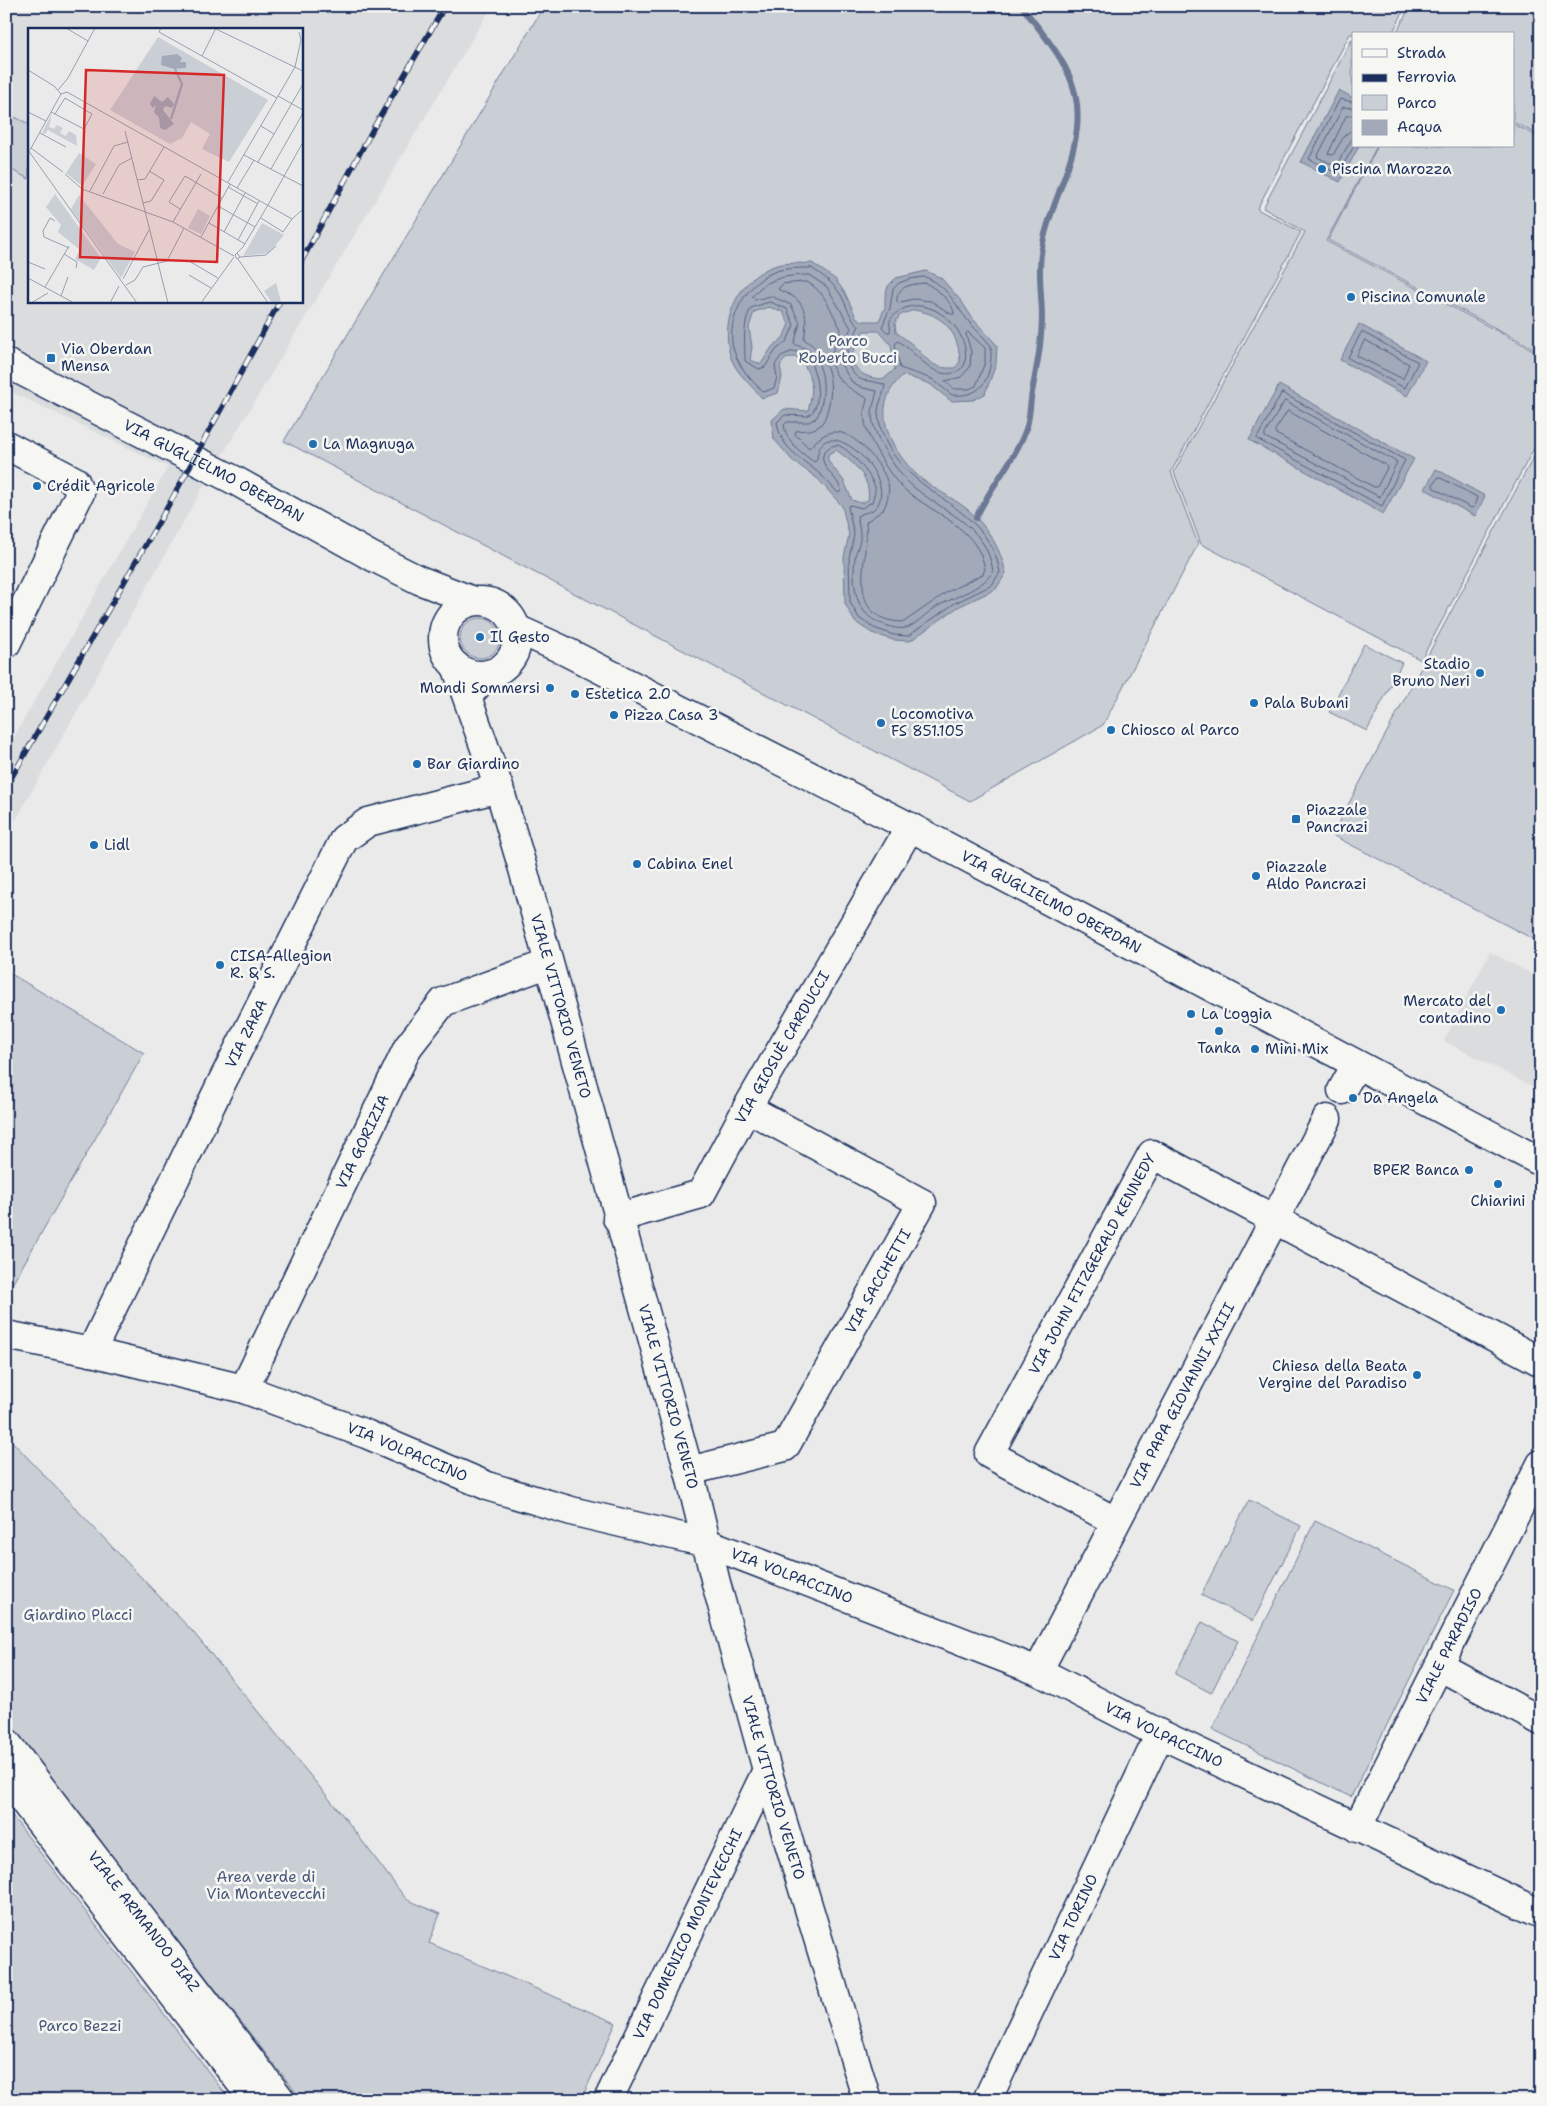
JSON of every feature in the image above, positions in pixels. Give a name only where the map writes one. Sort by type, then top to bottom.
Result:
[{"type":"street","name":"VIA GUGLIELMO OBERDAN","points":[[6,363],[228,477],[419,580],[473,601],[496,603],[513,618],[516,640],[559,648],[910,827],[1541,1162]]},
{"type":"street","points":[[6,644],[80,493],[75,481],[8,441]]},
{"type":"street","name":"VIA GUGLIELMO OBERDAN","points":[[419,580],[449,616]]},
{"type":"street","points":[[473,601],[464,604],[449,616],[442,637],[444,648],[456,666],[476,675],[500,670],[509,662],[516,640]]},
{"type":"street","name":"VIALE VITTORIO VENETO","points":[[456,666],[468,695],[499,788],[689,1472],[706,1544],[767,1770],[867,2100]]},
{"type":"street","points":[[468,695],[488,674]]},
{"type":"street","name":"VIA ZARA","points":[[91,1352],[221,1084],[344,839],[368,822],[499,788]]},
{"type":"street","name":"VIA GIOSUÈ CARDUCCI","points":[[617,1218],[701,1194],[747,1108],[910,827]]},
{"type":"street","name":"VIA GORIZIA","points":[[244,1389],[408,1047],[443,1002],[547,964]]},
{"type":"street","points":[[1342,1090],[1356,1065]]},
{"type":"street","name":"VIA SACCHETTI","points":[[689,1472],[785,1447],[922,1203],[747,1108]]},
{"type":"street","name":"VIA PAPA GIOVANNI XXIII","points":[[1038,1671],[1327,1119]]},
{"type":"street","name":"VIA JOHN FITZGERALD KENNEDY","points":[[1115,1521],[989,1454],[1152,1154],[1541,1362]]},
{"type":"street","name":"VIA VOLPACCINO","points":[[6,1335],[91,1352],[244,1389],[366,1434],[490,1487],[575,1512],[706,1544],[1038,1671],[1160,1734],[1541,1914]]},
{"type":"street","name":"VIALE PARADISO","points":[[1357,1828],[1540,1468]]},
{"type":"street","points":[[1439,1666],[1541,1721]]},
{"type":"street","name":"VIA TORINO","points":[[987,2100],[1160,1734]]},
{"type":"street","name":"VIALE ARMANDO DIAZ","points":[[6,1742],[281,2100]]},
{"type":"street","name":"VIA DOMENICO MONTEVECCHI","points":[[608,2100],[767,1770]]},
{"type":"street","name":"VIALE ARMANDO DIAZ","points":[[6,1778],[254,2100]]},
{"type":"street","points":[[747,1811],[779,1809]]},
{"type":"shaded area","points":[[6,6],[492,6],[202,489],[6,837],[6,751],[168,467],[6,389]]},
{"type":"shaded area","name":"Mercato del contadino","points":[[1490,952],[1541,979],[1541,1091],[1444,1041]]},
{"type":"green space","name":"Parco Roberto Bucci","points":[[544,6],[1406,6],[1393,32],[1352,32],[1350,34],[1257,209],[1301,232],[1171,472],[1198,544],[1103,725],[970,801],[284,441]]},
{"type":"green space","points":[[1410,6],[1446,6],[1445,10],[1447,6],[1541,6],[1541,136],[1514,122],[1514,32],[1397,32]]},
{"type":"green space","name":"Piscina Comunale","points":[[1352,39],[1352,148],[1376,148],[1326,241],[1541,354],[1541,435],[1421,660],[1201,544],[1174,472],[1305,232],[1263,208]]},
{"type":"green space","points":[[6,113],[28,124],[28,178],[6,167]]},
{"type":"green space","points":[[1514,124],[1541,138],[1541,352],[1328,240],[1377,148],[1514,148]]},
{"type":"green space","name":"Stadio Bruno Neri","points":[[1541,443],[1541,943],[1332,835]]},
{"type":"green space","points":[[484,618],[491,621],[497,627],[500,638],[499,646],[491,655],[484,658],[476,658],[469,655],[461,646],[460,634],[463,627],[472,619]]},
{"type":"green space","points":[[1364,644],[1402,663],[1367,731],[1329,712]]},
{"type":"green space","points":[[6,971],[144,1053],[6,1295]]},
{"type":"green space","name":"Area verde di Via Montevecchi","points":[[6,1435],[193,1632],[344,1817],[406,1899],[440,1914],[429,1943],[616,2023],[581,2100],[302,2100],[6,1721]]},
{"type":"green space","points":[[1249,1500],[1301,1526],[1253,1621],[1201,1595]]},
{"type":"green space","points":[[1315,1521],[1454,1590],[1351,1797],[1212,1729]]},
{"type":"green space","points":[[1202,1622],[1238,1641],[1211,1693],[1175,1674]]},
{"type":"green space","name":"Parco Bezzi","points":[[6,1808],[230,2100],[6,2100]]},
{"type":"water","points":[[1339,90],[1352,97],[1352,148],[1358,148],[1340,182],[1301,162]]},
{"type":"water","points":[[812,263],[835,279],[845,293],[856,317],[862,321],[879,321],[885,307],[888,286],[896,278],[926,271],[941,278],[962,302],[973,319],[997,345],[996,364],[985,394],[973,400],[951,401],[930,384],[903,375],[893,387],[887,400],[886,426],[897,451],[916,474],[934,488],[961,504],[981,523],[992,538],[1000,554],[1006,573],[996,589],[958,607],[910,641],[893,640],[872,633],[855,622],[845,604],[844,557],[849,535],[842,506],[818,479],[792,460],[774,439],[772,420],[784,409],[808,411],[812,390],[808,373],[801,359],[791,357],[784,361],[780,366],[782,377],[778,393],[762,398],[735,367],[730,355],[728,327],[730,314],[743,289],[752,279],[777,265]],"holes":[[[769,307],[783,312],[789,324],[783,338],[772,347],[761,364],[750,360],[752,347],[749,327],[754,312]],[[914,310],[924,312],[941,320],[948,326],[953,333],[959,351],[960,362],[955,368],[934,364],[896,332],[895,323],[900,315]],[[863,331],[879,331],[891,345],[895,369],[884,379],[872,378],[860,372],[850,359]],[[836,450],[855,465],[867,485],[868,500],[861,503],[852,500],[844,481],[828,461],[828,454]]]},
{"type":"water","points":[[1359,324],[1426,361],[1407,396],[1340,360]]},
{"type":"water","points":[[1279,385],[1414,459],[1383,514],[1249,440]]},
{"type":"water","points":[[1436,469],[1485,496],[1475,516],[1425,489]]},
{"type":"waterway","points":[[976,518],[1017,449],[1027,426],[1041,334],[1040,267],[1042,248],[1049,220],[1068,167],[1077,130],[1078,112],[1075,93],[1066,69],[1053,47],[1022,6]]},
{"type":"railway","points":[[302,260],[374,127],[445,6]]},
{"type":"railway","points":[[6,787],[172,499],[279,302]]},
{"type":"place","name":"Piscina Marozza","points":[[1322,169]]},
{"type":"place","name":"Piscina Comunale","points":[[1351,297]]},
{"type":"place","name":"Via Oberdan Mensa","points":[[51,358]]},
{"type":"place","name":"La Magnuga","points":[[313,444]]},
{"type":"place","name":"Crédit Agricole","points":[[37,486]]},
{"type":"place","name":"Il Gesto","points":[[480,637]]},
{"type":"place","name":"Stadio Bruno Neri","points":[[1480,673]]},
{"type":"place","name":"Mondi Sommersi","points":[[550,688]]},
{"type":"place","name":"Estetica 2.0","points":[[575,694]]},
{"type":"place","name":"Pala Bubani","points":[[1254,703]]},
{"type":"place","name":"Pizza Casa 3","points":[[614,715]]},
{"type":"place","name":"Locomotiva FS 851.105","points":[[881,723]]},
{"type":"place","name":"Chiosco al Parco","points":[[1111,730]]},
{"type":"place","name":"Bar Giardino","points":[[417,764]]},
{"type":"place","name":"Piazzale Pancrazi","points":[[1296,819]]},
{"type":"place","name":"Lidl","points":[[94,845]]},
{"type":"place","name":"Cabina Enel","points":[[637,864]]},
{"type":"place","name":"Piazzale Aldo Pancrazi","points":[[1256,876]]},
{"type":"place","name":"CISA-Allegion R. & S.","points":[[220,965]]},
{"type":"place","name":"Mercato del contadino","points":[[1501,1010]]},
{"type":"place","name":"La Loggia","points":[[1191,1014]]},
{"type":"place","name":"Tanka","points":[[1219,1031]]},
{"type":"place","name":"Mini Mix","points":[[1255,1049]]},
{"type":"place","name":"Da Angela","points":[[1353,1098]]},
{"type":"place","name":"BPER Banca","points":[[1469,1170]]},
{"type":"place","name":"Chiarini","points":[[1498,1184]]},
{"type":"place","name":"Chiesa della Beata Vergine del Paradiso","points":[[1417,1375]]},
{"type":"park label","name":"Giardino Placci","points":[[78,1615]]}]
